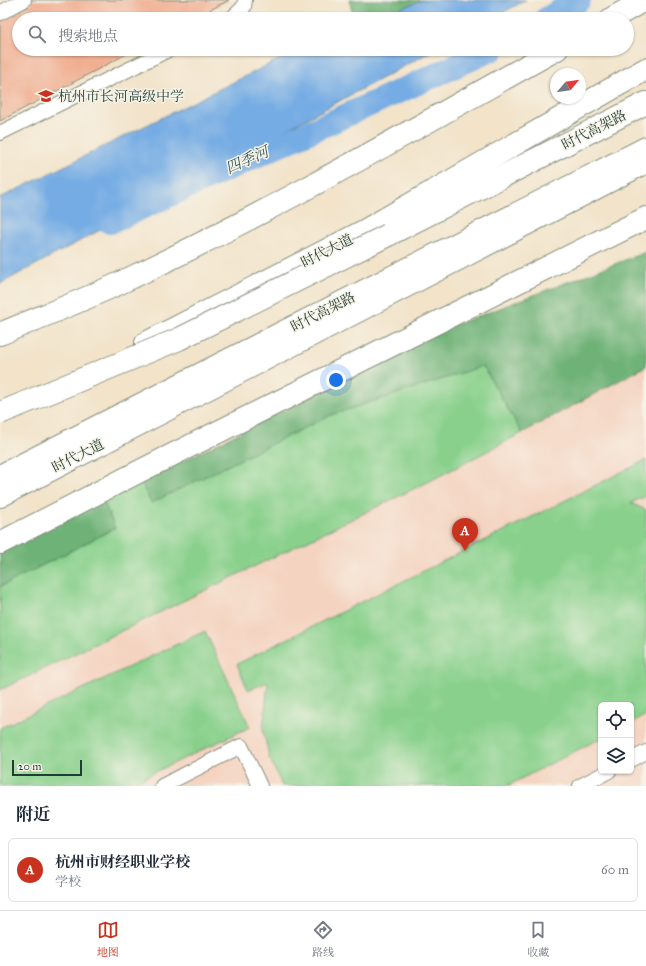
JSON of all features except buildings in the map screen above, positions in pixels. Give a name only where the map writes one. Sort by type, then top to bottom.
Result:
[{"type":"main road","points":[[623,12],[644,0]]},
{"type":"main road","points":[[0,334],[121,282],[250,218],[389,143],[544,56]]},
{"type":"main road","name":"时代大道","points":[[0,419],[364,231],[646,69]]},
{"type":"main road","name":"时代高架路","points":[[0,413],[179,339],[646,103]]},
{"type":"main road","name":"时代高架路","points":[[0,476],[646,148]]},
{"type":"main road","name":"时代大道","points":[[0,496],[646,162]]},
{"type":"main road","points":[[0,542],[646,218]]},
{"type":"main road","points":[[514,284],[646,234]]},
{"type":"lane","points":[[0,13],[24,0]]},
{"type":"lane","points":[[239,12],[244,7],[245,0]]},
{"type":"lane","points":[[0,133],[156,56]]},
{"type":"lane","points":[[162,786],[241,746],[260,786]]},
{"type":"lane","points":[[634,758],[646,752]]},
{"type":"lane","points":[[580,786],[603,774]]},
{"type":"shaded area","points":[[646,366],[646,786],[0,786],[0,690],[430,481]]},
{"type":"green space","points":[[349,0],[423,0],[391,12],[352,12]]},
{"type":"green space","points":[[646,252],[646,366],[522,433],[483,366],[331,415],[151,503],[141,482],[450,327]]},
{"type":"green space","points":[[483,366],[522,433],[430,481],[0,690],[0,587],[115,528],[102,498],[141,482],[151,503],[331,415]]},
{"type":"green space","points":[[646,460],[646,496],[631,503],[646,510],[646,715],[634,721],[634,702],[598,702],[598,740],[507,786],[282,786],[269,757],[263,730],[268,682],[248,690],[237,664]]},
{"type":"green space","points":[[102,498],[115,528],[0,587],[0,550]]},
{"type":"green space","points":[[205,631],[250,727],[126,786],[0,786],[0,728]]},
{"type":"water","points":[[423,0],[526,0],[504,12],[391,12]]},
{"type":"water","points":[[286,56],[423,56],[0,284],[0,198]]},
{"type":"waterway","name":"四季河","points":[[558,12],[579,0]]},
{"type":"waterway","name":"四季河","points":[[110,222],[478,56]]},
{"type":"place","name":"杭州市长河高级中学","points":[[46,96]]},
{"type":"place","name":"杭州市财经职业学校","points":[[465,551]]}]
